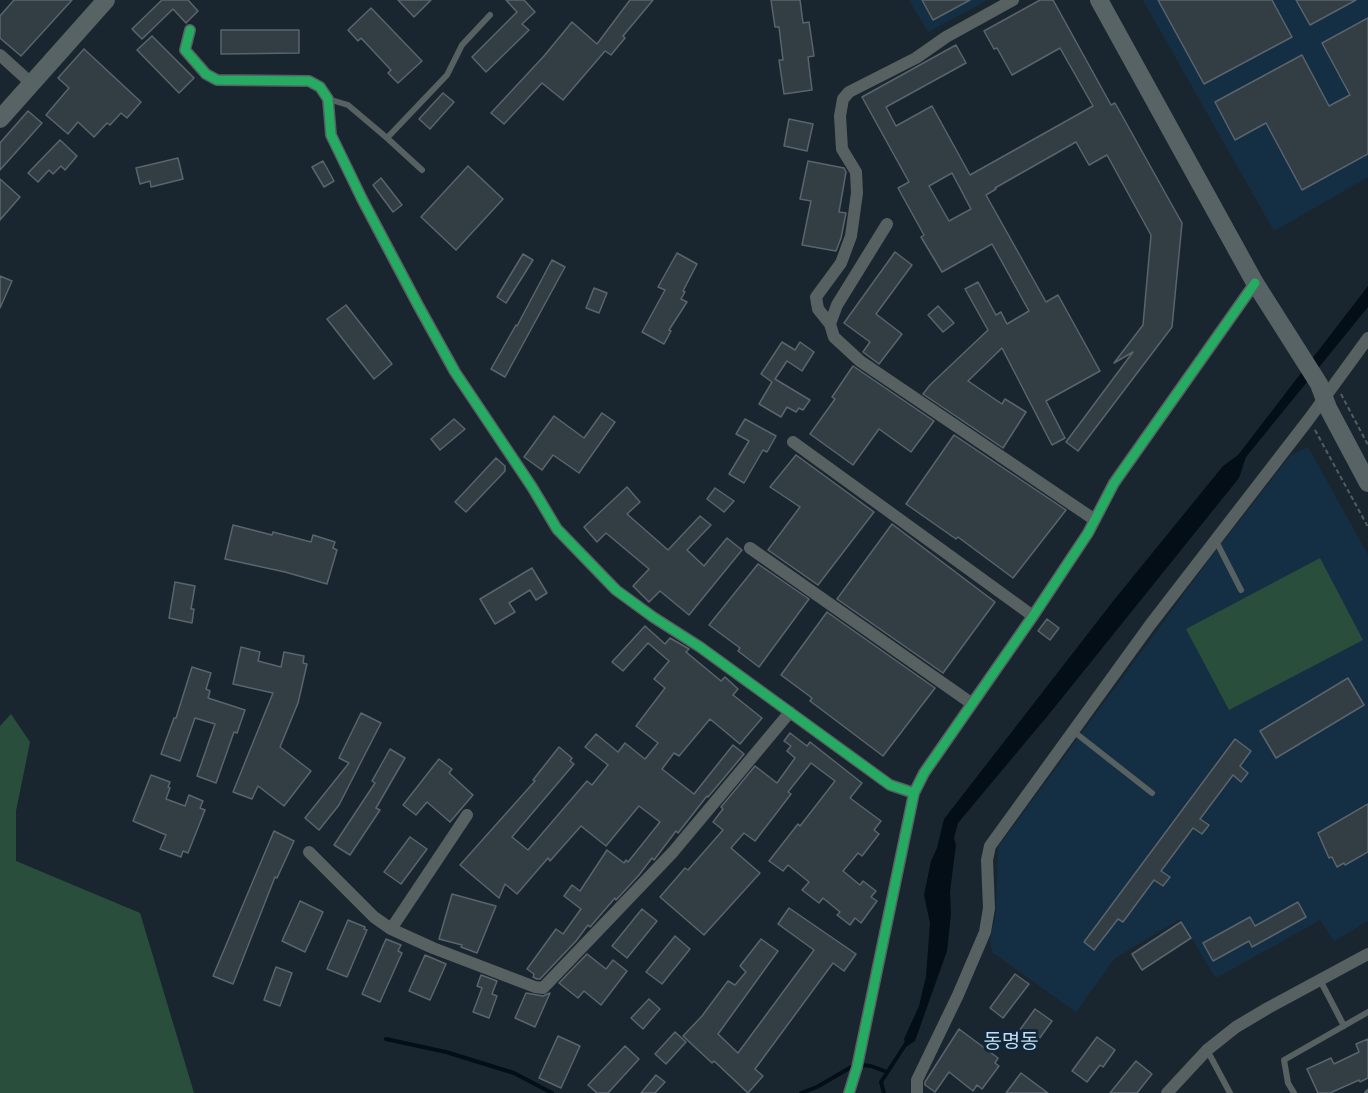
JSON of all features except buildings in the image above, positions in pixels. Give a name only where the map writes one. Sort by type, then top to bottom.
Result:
[{"type":"street","points":[[0,119],[106,0]]},
{"type":"street","points":[[1013,0],[946,37],[916,58],[849,92],[843,99],[840,116],[842,149],[856,171],[857,193],[851,236],[841,262],[816,297],[818,309],[830,324],[834,337],[860,361],[1095,520]]},
{"type":"street","points":[[1099,0],[1255,283],[1306,364],[1327,389],[1342,437],[1368,483]]},
{"type":"street","points":[[190,30],[185,50],[206,74],[218,80],[309,81],[320,87],[328,99],[331,135],[362,200],[418,305],[455,372],[532,487],[557,529],[616,590],[890,784],[914,793]]},
{"type":"street","points":[[0,55],[32,84]]},
{"type":"street","points":[[830,324],[837,305],[886,224]]},
{"type":"street","points":[[849,1093],[858,1064],[914,793],[924,773],[1033,616],[1095,520],[1114,483],[1255,283]]},
{"type":"street","points":[[917,1093],[917,1080],[985,932],[989,908],[987,860],[990,846],[1150,625],[1310,419],[1327,389],[1368,338]]},
{"type":"street","points":[[793,442],[1033,616]]},
{"type":"street","points":[[750,548],[971,703]]},
{"type":"street","points":[[309,852],[374,916],[391,929],[433,948],[543,988],[673,852],[790,712]]},
{"type":"street","points":[[391,929],[467,815]]},
{"type":"street","points":[[1167,1093],[1207,1050],[1244,1022],[1368,954]]},
{"type":"lane","points":[[387,138],[447,75],[462,45],[490,15]]},
{"type":"lane","points":[[328,99],[348,105],[422,170]]},
{"type":"lane","points":[[1215,541],[1241,590]]},
{"type":"lane","points":[[1073,731],[1152,793]]},
{"type":"lane","points":[[1320,979],[1344,1026]]},
{"type":"lane","points":[[1294,1093],[1288,1083],[1284,1060],[1368,1012]]},
{"type":"lane","points":[[1207,1050],[1230,1093]]},
{"type":"path","points":[[1327,389],[1368,445]]},
{"type":"path","points":[[1310,419],[1368,527]]},
{"type":"shaded area","points":[[909,0],[988,0],[928,32]]},
{"type":"shaded area","points":[[1143,0],[1368,0],[1368,177],[1274,231]]},
{"type":"shaded area","points":[[1368,286],[1368,307],[1246,457],[1239,478],[1050,713],[958,823],[954,838],[956,845],[950,892],[951,914],[947,951],[915,1041],[906,1047],[904,1039],[919,1006],[926,976],[930,923],[924,895],[931,861],[937,848],[944,819],[1114,600],[1223,466],[1238,455]]},
{"type":"shaded area","points":[[1308,447],[1368,555],[1368,921],[1334,941],[1320,920],[1216,978],[1180,919],[1115,958],[1076,1012],[992,952],[990,941],[996,913],[998,847],[1209,560],[1290,456]]},
{"type":"green space","points":[[1320,558],[1363,640],[1229,710],[1186,629]]},
{"type":"green space","points":[[11,714],[30,742],[16,811],[16,861],[140,913],[194,1093],[0,1093],[0,726]]},
{"type":"waterway","points":[[386,1039],[446,1052],[514,1073],[552,1093]]},
{"type":"waterway","points":[[884,1093],[881,1082],[907,1042]]},
{"type":"waterway","points":[[861,1065],[887,1072]]},
{"type":"waterway","points":[[801,1093],[817,1087],[853,1066]]},
{"type":"cycle path","points":[[190,30],[185,50],[206,74],[217,80],[309,81],[320,87],[328,99],[331,135],[418,305],[455,372],[532,487],[557,529],[616,590],[700,647],[890,785],[914,793]]},
{"type":"cycle path","points":[[849,1093],[857,1067],[914,793],[924,773],[1088,533],[1114,483],[1255,283]]},
{"type":"district","name":"동명동","points":[[1011,1042]]}]
